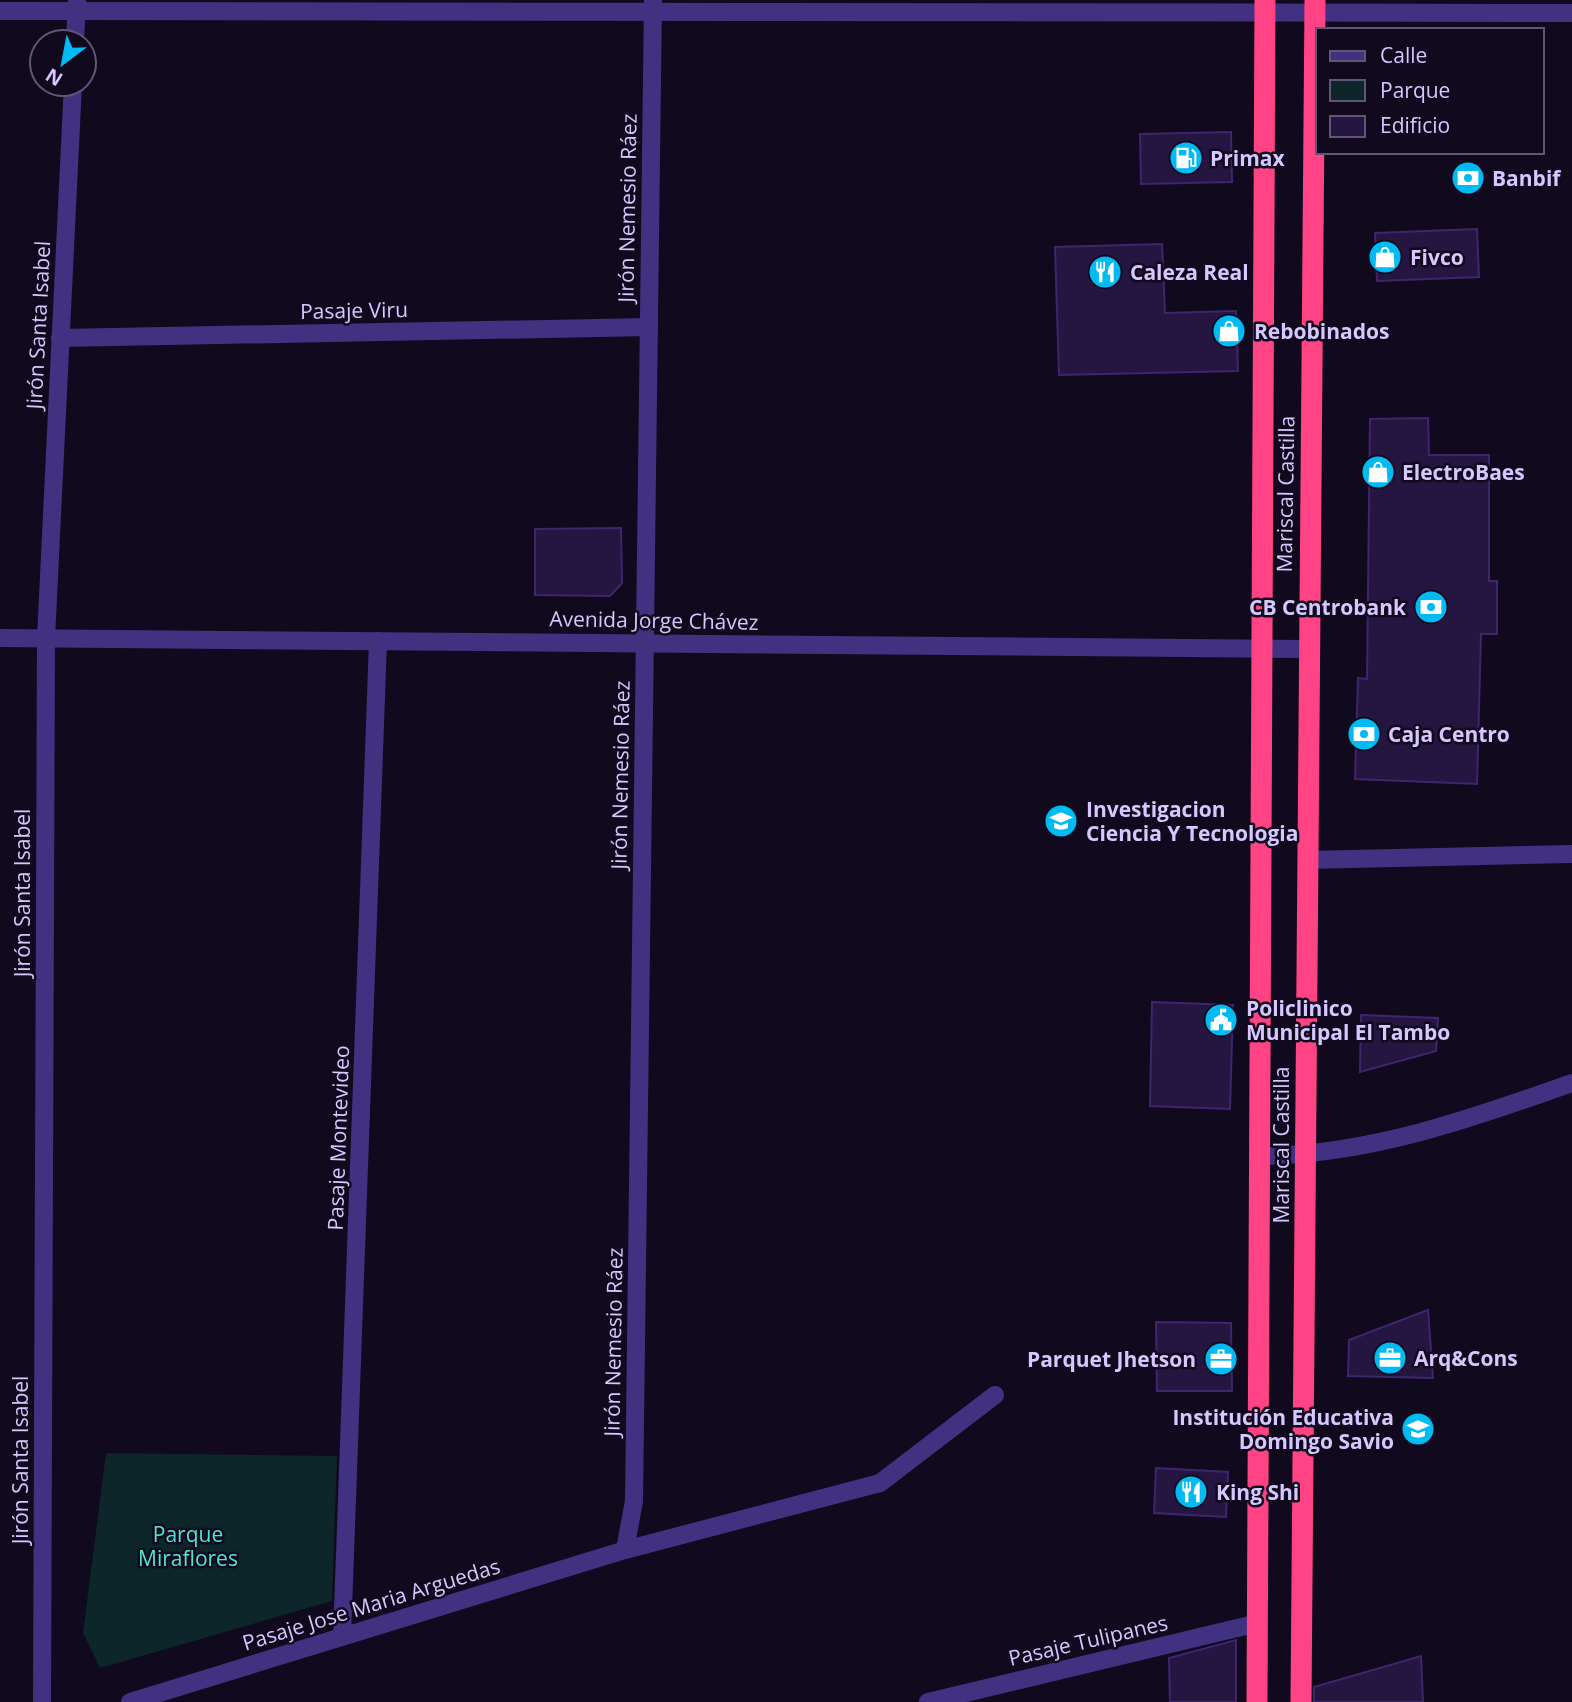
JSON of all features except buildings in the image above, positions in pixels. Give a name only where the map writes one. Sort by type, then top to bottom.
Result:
[{"type":"highway","name":"Mariscal Castilla","points":[[1257,1702],[1265,6]]},
{"type":"highway","name":"Mariscal Castilla","points":[[1301,1702],[1315,6]]},
{"type":"street","points":[[76,28],[77,6]]},
{"type":"street","points":[[0,10],[77,6],[1315,6],[1572,13]]},
{"type":"street","name":"Jirón Nemesio Ráez","points":[[625,1550],[634,1501],[653,6]]},
{"type":"street","name":"Jirón Santa Isabel","points":[[42,1702],[46,638],[72,98]]},
{"type":"street","name":"Pasaje Viru","points":[[60,338],[649,327]]},
{"type":"street","name":"Avenida Jorge Chávez","points":[[0,638],[1308,649]]},
{"type":"street","name":"Pasaje Montevideo","points":[[342,1637],[378,641]]},
{"type":"street","points":[[1307,860],[1572,854]]},
{"type":"street","points":[[1260,1156],[1305,1156],[1447,1127],[1572,1083]]},
{"type":"street","name":"Pasaje Jose Maria Arguedas","points":[[130,1702],[625,1550],[880,1483],[995,1395]]},
{"type":"street","name":"Pasaje Tulipanes","points":[[928,1702],[1258,1623]]},
{"type":"green space","name":"Parque Miraflores","points":[[106,1453],[337,1456],[332,1601],[100,1668],[83,1633]]},
{"type":"place","name":"Primax","points":[[1186,158]]},
{"type":"place","name":"Banbif","points":[[1468,178]]},
{"type":"place","name":"Fivco","points":[[1385,257]]},
{"type":"place","name":"Caleza Real","points":[[1105,272]]},
{"type":"place","name":"Rebobinados","points":[[1229,331]]},
{"type":"place","name":"ElectroBaes","points":[[1378,472]]},
{"type":"place","name":"CB Centrobank","points":[[1431,607]]},
{"type":"place","name":"Caja Centro","points":[[1364,734]]},
{"type":"place","name":"Investigacion Ciencia Y Tecnologia","points":[[1061,821]]},
{"type":"place","name":"Policlinico Municipal El Tambo","points":[[1221,1020]]},
{"type":"place","name":"Arq&Cons","points":[[1390,1358]]},
{"type":"place","name":"Parquet Jhetson","points":[[1221,1359]]},
{"type":"place","name":"Institución Educativa Domingo Savio","points":[[1418,1429]]},
{"type":"place","name":"King Shi","points":[[1191,1492]]}]
